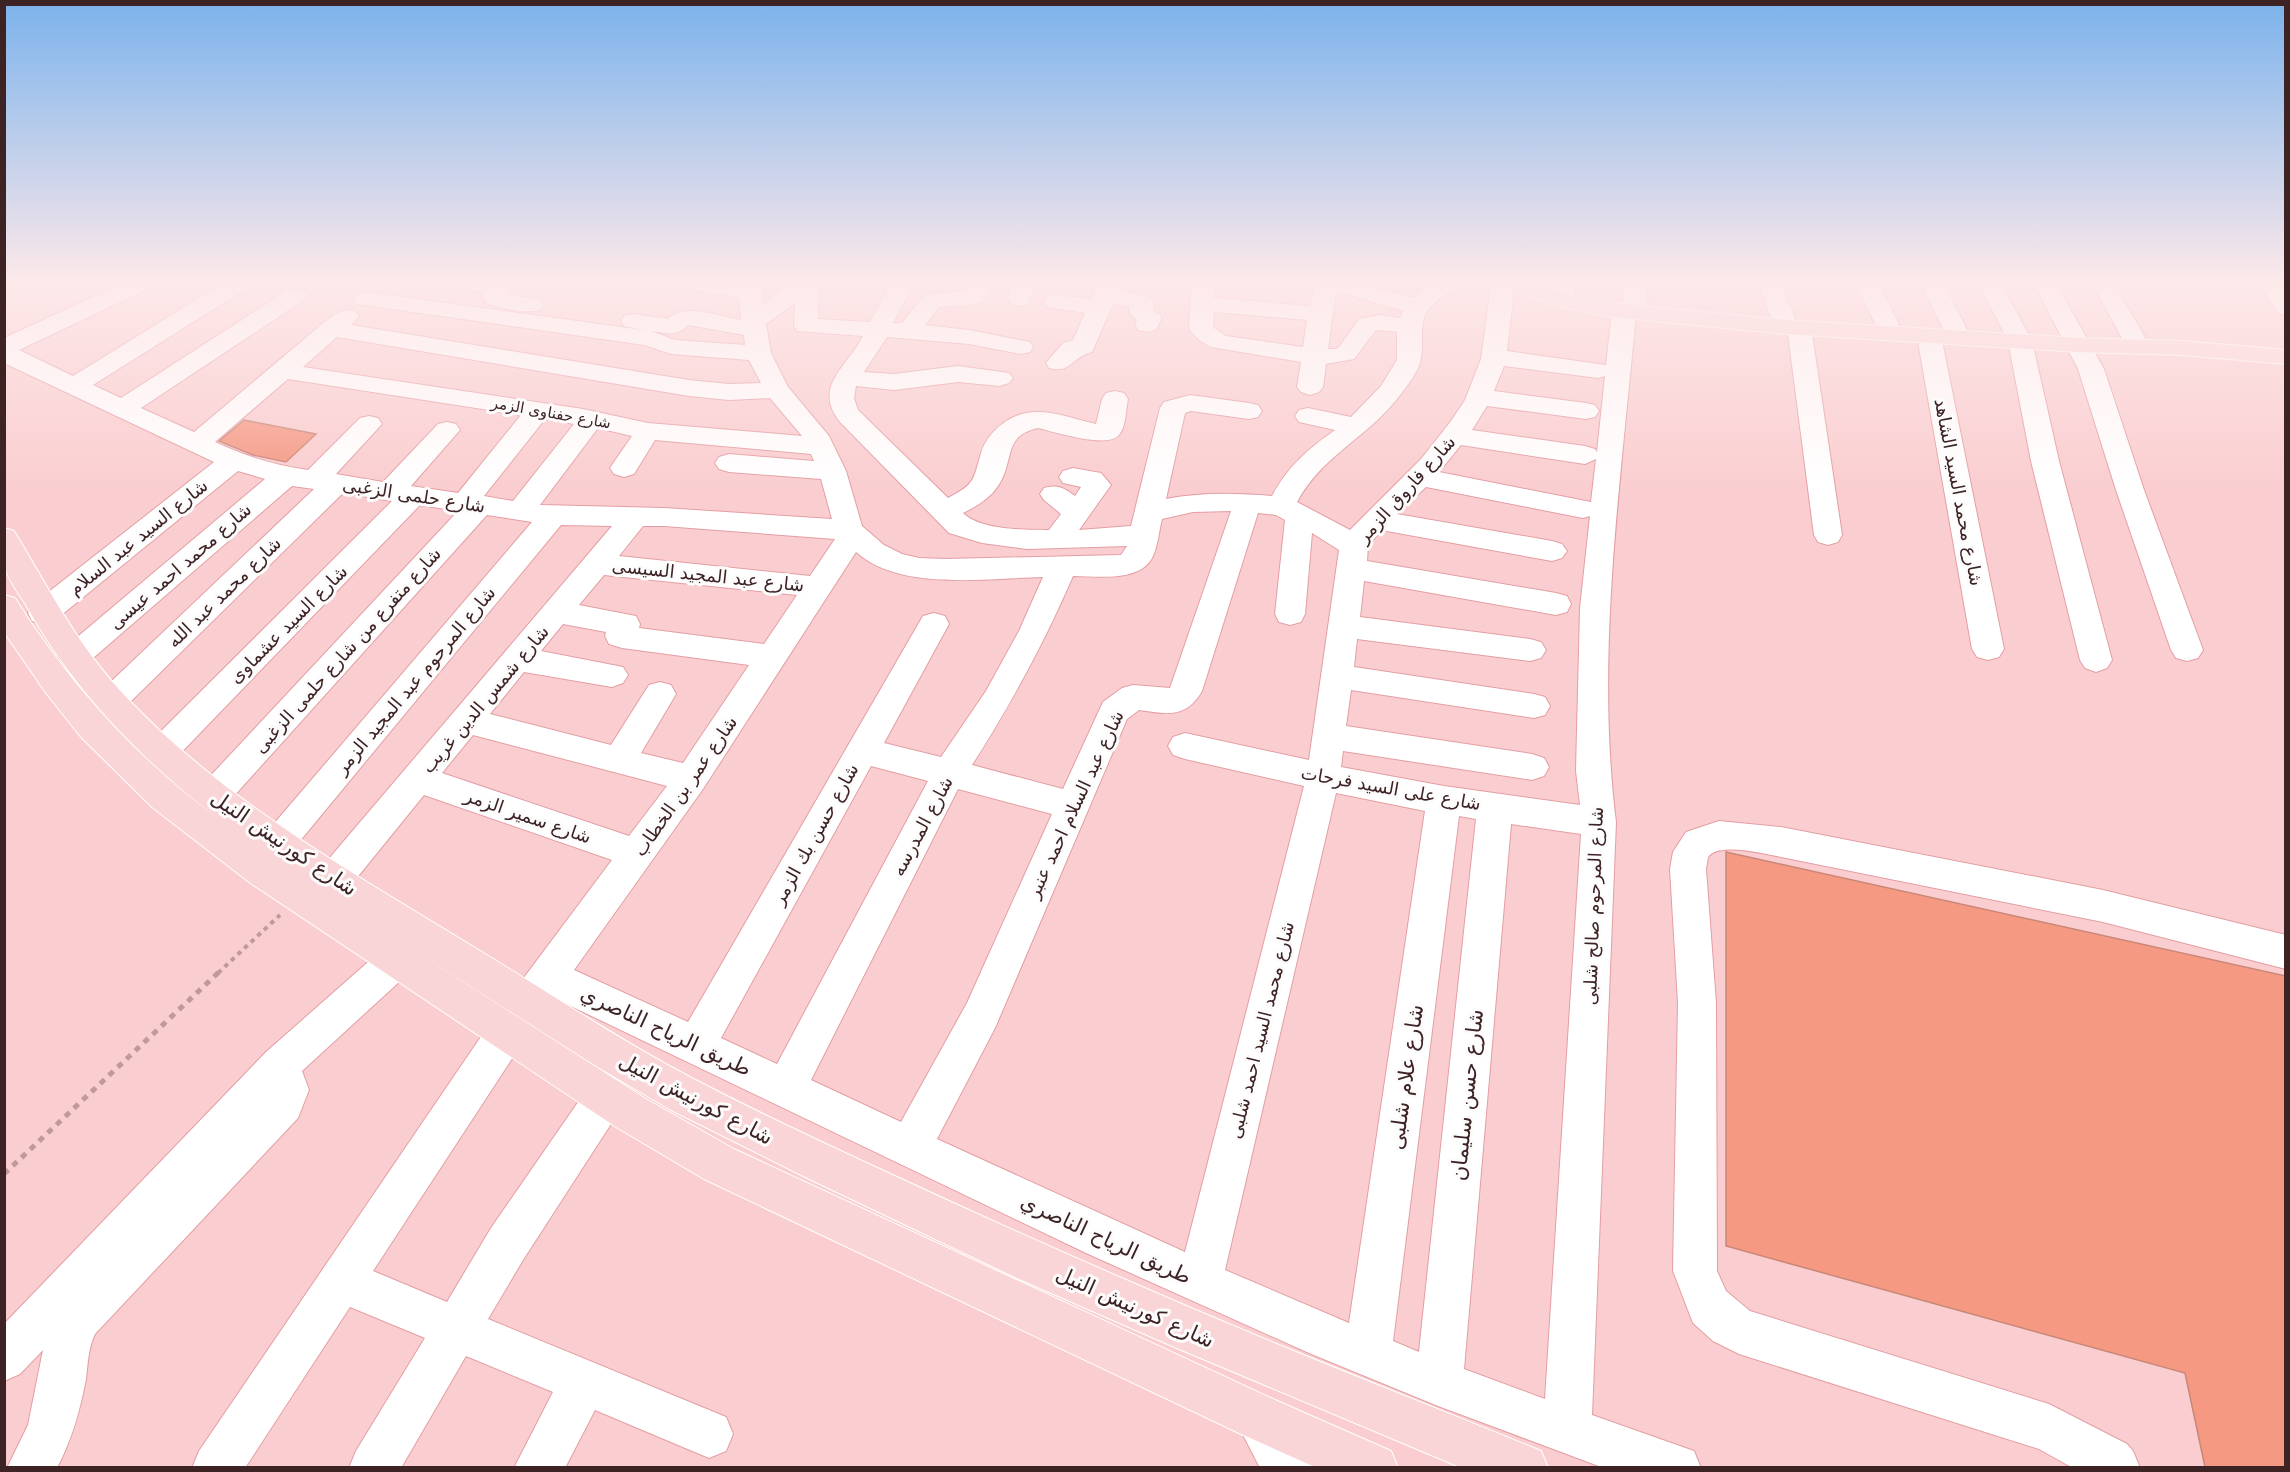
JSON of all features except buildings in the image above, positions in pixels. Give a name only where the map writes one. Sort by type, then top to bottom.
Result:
[{"type":"main road","points":[[2174,349],[2286,357]]},
{"type":"main road","name":"شارع كورنيش النيل","points":[[4,538],[43,613],[74,657],[111,701],[161,752],[213,796],[278,843],[317,887],[397,960],[528,1004],[606,1096],[719,1164],[1258,1417],[1374,1467]]},
{"type":"main road","name":"شارع كورنيش النيل","points":[[4,606],[57,685],[93,728],[164,797],[227,847],[317,887],[528,1004],[679,1092],[984,1242],[1275,1369],[1524,1467]]},
{"type":"street","name":"شارع حلمى الزغبى","points":[[13,349],[73,387],[233,461],[286,476],[553,516],[664,517],[851,532]]},
{"type":"street","points":[[73,387],[170,349]]},
{"type":"street","points":[[122,409],[219,349]]},
{"type":"street","points":[[196,444],[282,371],[288,349]]},
{"type":"street","points":[[521,349],[688,388],[729,392],[777,390]]},
{"type":"street","points":[[760,349],[777,390],[816,436],[832,471],[851,532],[874,552],[894,562],[919,568],[1059,554]]},
{"type":"street","points":[[867,349],[848,378],[840,398],[842,408],[951,519],[983,535],[1059,554],[1121,565],[1130,563],[1144,534],[1173,408],[1190,403],[1249,411]]},
{"type":"street","points":[[1058,363],[1070,349]]},
{"type":"street","points":[[1226,349],[1231,352],[1337,357],[1347,353],[1350,349]]},
{"type":"street","points":[[1310,387],[1315,349]]},
{"type":"street","points":[[1290,614],[1290,510],[1294,482],[1312,460],[1357,426],[1391,390],[1401,375],[1411,349]]},
{"type":"street","name":"شارع فاروق الزمر","points":[[1353,558],[1359,537],[1419,477],[1454,436],[1479,397],[1494,349]]},
{"type":"street","name":"شارع المرحوم صالح شلبى","points":[[1568,1431],[1599,822],[1593,771],[1595,608],[1623,349]]},
{"type":"street","points":[[1797,349],[1828,535]]},
{"type":"street","name":"شارع محمد السيد الشاهد","points":[[1931,349],[1988,649]]},
{"type":"street","points":[[2022,349],[2045,461],[2096,660]]},
{"type":"street","points":[[2081,349],[2100,392],[2130,490],[2187,650]]},
{"type":"street","points":[[1493,357],[1598,370]]},
{"type":"street","name":"شارع حفناوى الزمر","points":[[282,371],[539,410],[648,431],[820,446]]},
{"type":"street","points":[[848,378],[894,382],[943,375],[988,383]]},
{"type":"street","points":[[1479,397],[1586,411]]},
{"type":"street","points":[[919,568],[951,519],[971,496],[985,485],[992,471],[998,431],[1038,420],[1104,434],[1109,430],[1115,399]]},
{"type":"street","name":"شارع متفرع من شارع حلمى الزغبى","points":[[213,796],[472,504],[539,410]]},
{"type":"street","points":[[1308,416],[1357,426]]},
{"type":"street","points":[[520,511],[592,419]]},
{"type":"street","name":"شارع محمد عبد الله","points":[[111,701],[326,481],[369,424]]},
{"type":"street","name":"شارع السيد عشماوى","points":[[161,752],[402,493],[447,430]]},
{"type":"street","points":[[624,468],[648,431]]},
{"type":"street","points":[[1454,436],[1585,455]]},
{"type":"street","name":"شارع السيد عبد السلام","points":[[43,613],[233,461]]},
{"type":"street","points":[[729,463],[832,471]]},
{"type":"street","name":"شارع محمد احمد عيسى","points":[[74,657],[286,476]]},
{"type":"street","points":[[1419,477],[1583,508]]},
{"type":"street","name":"شارع المدرسه","points":[[786,1087],[950,772],[998,699],[1034,631],[1059,554],[1078,512],[1097,485],[1091,479],[1064,485]]},
{"type":"street","points":[[1144,534],[1192,503],[1247,504],[1290,510],[1353,558],[1556,604]]},
{"type":"street","name":"شارع عبد السلام احمد عنبر","points":[[911,1146],[981,1015],[1114,711],[1133,696],[1174,702],[1182,698],[1186,691],[1247,504]]},
{"type":"street","name":"شارع المرحوم عبد المجيد الزمر","points":[[278,843],[553,516]]},
{"type":"street","name":"شارع شمس الدين غريب","points":[[317,887],[418,779],[599,564],[635,517]]},
{"type":"street","points":[[1375,520],[1552,551]]},
{"type":"street","name":"شارع عمر بن الخطاب","points":[[216,1467],[528,1004],[691,779],[818,587],[851,532]]},
{"type":"street","points":[[1323,777],[1353,558]]},
{"type":"street","name":"شارع عبد المجيد السيسى","points":[[599,564],[818,587]]},
{"type":"street","points":[[558,612],[627,625],[620,635],[622,637],[772,657]]},
{"type":"street","name":"شارع حسن بك الزمر","points":[[696,1045],[934,624]]},
{"type":"street","points":[[1345,626],[1530,650]]},
{"type":"street","points":[[518,659],[612,675]]},
{"type":"street","points":[[1338,676],[1534,706]]},
{"type":"street","points":[[619,760],[660,694]]},
{"type":"street","points":[[466,721],[691,779]]},
{"type":"street","points":[[1329,736],[1533,767]]},
{"type":"street","name":"شارع على السيد فرحات","points":[[1185,746],[1444,801],[1495,806],[1599,822]]},
{"type":"street","points":[[862,750],[1072,806]]},
{"type":"street","name":"شارع محمد السيد احمد شلبى","points":[[1200,1282],[1323,777]]},
{"type":"street","name":"شارع سمير الزمر","points":[[418,779],[638,854]]},
{"type":"street","name":"شارع علام شلبى","points":[[1368,1353],[1444,801]]},
{"type":"street","name":"شارع حسن سليمان","points":[[1439,1383],[1495,806]]},
{"type":"street","points":[[2116,1467],[2110,1461],[2049,1428],[1739,1331],[1722,1321],[1703,1300],[1695,1271],[1697,1003],[1688,869],[1692,850],[1706,837],[1729,835],[1781,842],[2093,904],[2286,952]]},
{"type":"street","points":[[4,1358],[280,1065],[397,960]]},
{"type":"street","name":"طريق الرياح الناصري","points":[[528,1004],[696,1045],[1200,1282],[1439,1383],[1568,1431],[1677,1467]]},
{"type":"street","points":[[31,1467],[50,1432],[62,1380],[67,1344],[79,1318],[284,1104],[289,1090],[280,1065]]},
{"type":"street","points":[[373,1467],[533,1203],[606,1096]]},
{"type":"street","points":[[340,1280],[709,1434]]},
{"type":"street","points":[[538,1467],[585,1382]]},
{"type":"street","points":[[1258,1417],[1287,1467]]},
{"type":"path","points":[[4,1174],[317,887]]}]
